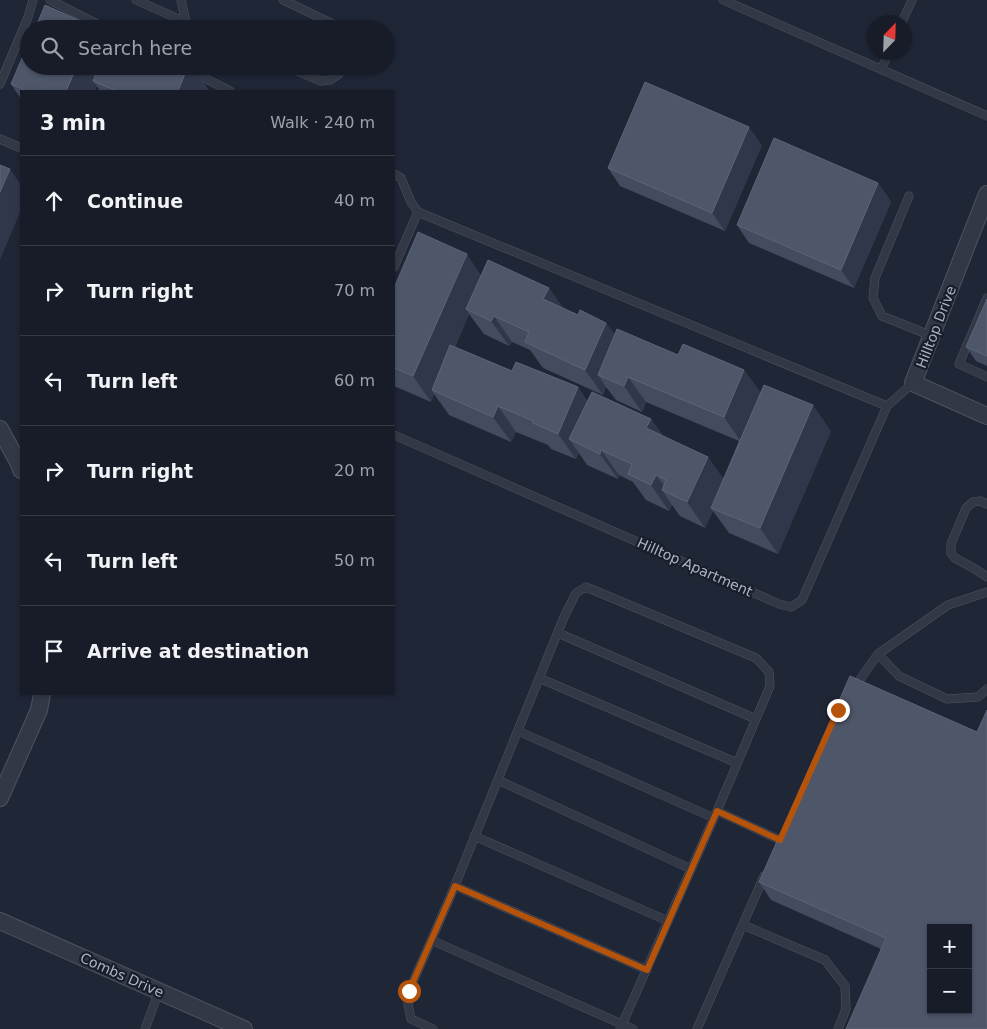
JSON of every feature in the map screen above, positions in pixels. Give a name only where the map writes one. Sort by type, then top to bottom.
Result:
[{"type":"street","name":"Hilltop Drive","points":[[987,194],[913,384],[987,416]]},
{"type":"street","points":[[0,429],[20,467]]},
{"type":"street","points":[[0,798],[39,710],[42,695]]},
{"type":"street","name":"Combs Drive","points":[[0,921],[244,1029]]},
{"type":"lane","points":[[27,20],[33,0]]},
{"type":"lane","points":[[50,0],[89,20]]},
{"type":"lane","points":[[136,0],[181,20]]},
{"type":"lane","points":[[181,0],[186,20]]},
{"type":"lane","points":[[283,0],[325,20]]},
{"type":"lane","points":[[722,0],[987,116]]},
{"type":"lane","points":[[905,15],[912,0]]},
{"type":"lane","points":[[0,84],[2,73],[20,34]]},
{"type":"lane","points":[[881,70],[885,60]]},
{"type":"lane","points":[[199,75],[228,90]]},
{"type":"lane","points":[[306,75],[320,81],[330,80],[337,75]]},
{"type":"lane","points":[[0,138],[20,148]]},
{"type":"lane","points":[[395,175],[401,178],[411,202],[418,212],[887,406]]},
{"type":"lane","points":[[909,196],[875,278],[873,298],[882,316],[932,336]]},
{"type":"lane","points":[[395,265],[418,212]]},
{"type":"lane","points":[[987,298],[959,364],[987,377]]},
{"type":"lane","name":"Hilltop Apartment","points":[[395,436],[779,604],[791,607],[802,600],[887,406],[913,384]]},
{"type":"lane","points":[[987,504],[980,501],[973,502],[966,508],[951,544],[951,553],[955,558],[987,577]]},
{"type":"lane","points":[[433,1029],[411,1019],[408,1004],[409,991],[455,886],[564,617],[576,592],[586,587],[756,658],[769,672],[770,686],[716,814],[621,1027]]},
{"type":"lane","points":[[849,694],[878,654],[948,605],[987,592]]},
{"type":"lane","points":[[558,632],[756,719]]},
{"type":"lane","points":[[878,654],[898,676],[947,699],[978,697],[987,689]]},
{"type":"lane","points":[[539,678],[737,763]]},
{"type":"lane","points":[[518,731],[780,840]]},
{"type":"lane","points":[[498,780],[691,869]]},
{"type":"lane","points":[[777,848],[784,831]]},
{"type":"lane","points":[[474,836],[668,921]]},
{"type":"lane","points":[[698,1029],[766,873]]},
{"type":"lane","points":[[455,886],[647,970]]},
{"type":"lane","points":[[743,925],[825,960],[845,986],[846,1009],[838,1029]]},
{"type":"lane","points":[[431,940],[621,1027],[633,1029]]},
{"type":"lane","points":[[145,1029],[159,991]]},
{"type":"building","points":[[45,5],[78,20],[39,20]]},
{"type":"building","points":[[20,63],[20,75],[73,75],[66,90],[25,90],[11,84]]},
{"type":"building","points":[[95,75],[184,75],[178,90],[115,90],[93,81]]},
{"type":"building","points":[[645,82],[749,127],[712,213],[608,168]]},
{"type":"building","points":[[774,138],[878,183],[841,270],[737,225]]},
{"type":"building","points":[[0,165],[10,169],[0,192]]},
{"type":"building","points":[[418,232],[467,254],[413,376],[395,368],[395,286]]},
{"type":"building","points":[[488,260],[549,288],[543,299],[578,315],[580,310],[606,323],[585,370],[525,342],[529,332],[494,316],[491,321],[466,309]]},
{"type":"building","points":[[987,299],[987,356],[966,347]]},
{"type":"building","points":[[617,329],[678,355],[683,344],[744,370],[724,417],[628,377],[624,386],[598,375]]},
{"type":"building","points":[[450,345],[512,371],[516,362],[578,387],[558,434],[498,406],[493,417],[432,390]]},
{"type":"building","points":[[764,385],[813,405],[760,528],[711,508]]},
{"type":"building","points":[[592,392],[651,419],[646,428],[708,457],[687,502],[662,490],[666,480],[656,475],[651,485],[628,474],[632,464],[601,450],[600,454],[569,439]]},
{"type":"building","points":[[850,676],[977,732],[987,710],[987,1029],[846,1029],[886,938],[759,882]]},
{"type":"route","points":[[409,991],[455,886],[647,970],[717,811],[780,840],[838,710]]}]
